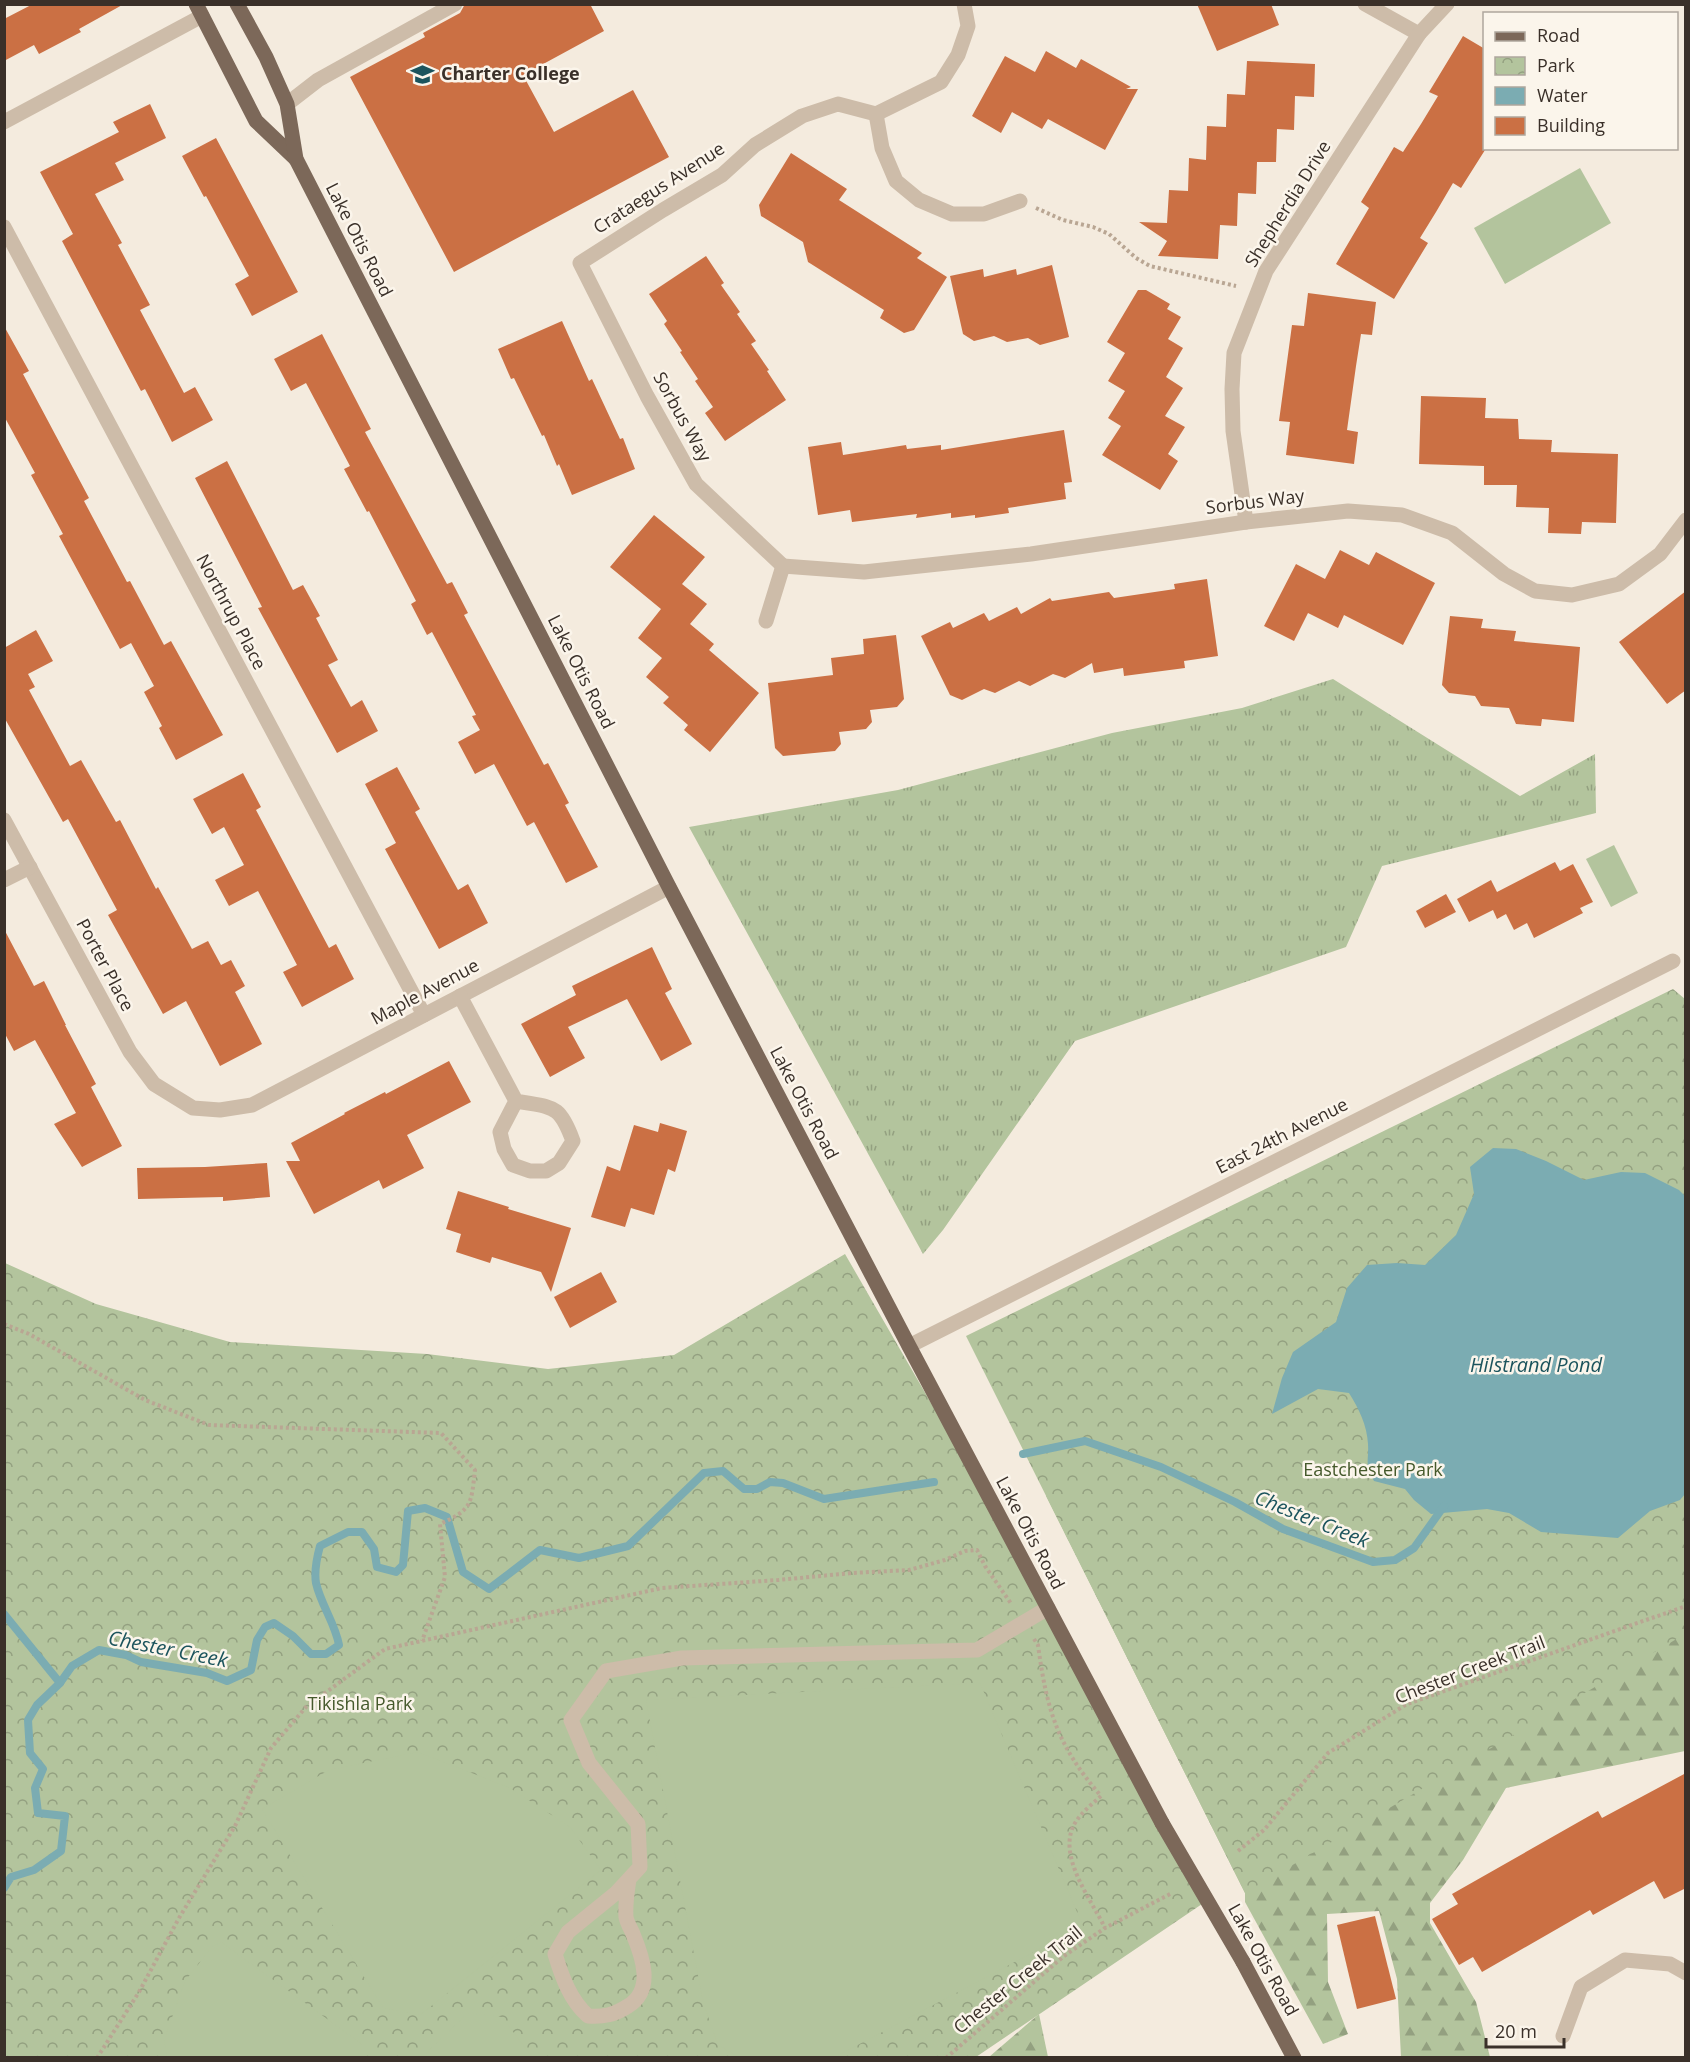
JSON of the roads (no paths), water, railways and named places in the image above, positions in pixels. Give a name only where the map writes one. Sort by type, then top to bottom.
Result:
[{"type":"main road","name":"Lake Otis Road","points":[[237,4],[266,57],[286,104],[296,159],[669,886],[909,1346],[1162,1822],[1243,1962],[1294,2058]]},
{"type":"main road","name":"Lake Otis Road","points":[[199,10],[256,121],[296,159]]},
{"type":"street","points":[[286,104],[318,80],[454,4]]},
{"type":"street","points":[[964,4],[969,26],[958,55],[941,82],[876,114],[882,148],[896,181],[919,200],[952,214],[984,214],[1020,201]]},
{"type":"street","points":[[1365,4],[1419,34]]},
{"type":"street","name":"Shepherdia Drive","points":[[1246,522],[1233,430],[1234,353],[1266,271],[1419,34],[1447,4]]},
{"type":"street","points":[[4,122],[199,10]]},
{"type":"street","name":"Crataegus Avenue","points":[[580,263],[722,175],[755,145],[801,116],[838,104],[876,114]]},
{"type":"street","name":"Northrup Place","points":[[4,227],[424,1015]]},
{"type":"street","name":"Sorbus Way","points":[[580,263],[647,396],[696,484],[783,566],[864,572],[1031,554],[1246,522],[1347,512],[1402,515],[1452,532],[1504,574],[1535,591],[1572,595],[1619,584],[1660,554],[1686,520]]},
{"type":"street","points":[[766,621],[783,566]]},
{"type":"street","name":"Porter Place","points":[[4,820],[130,1053],[154,1084],[193,1108]]},
{"type":"street","points":[[4,880],[30,867]]},
{"type":"street","name":"Maple Avenue","points":[[193,1108],[220,1110],[252,1105],[669,886]]},
{"type":"street","name":"East 24th Avenue","points":[[909,1346],[1673,961]]},
{"type":"street","points":[[460,996],[516,1101]]},
{"type":"street","points":[[516,1101],[545,1105],[559,1112],[567,1124],[573,1141],[559,1163],[546,1171],[530,1171],[513,1164],[504,1149],[500,1132],[504,1120],[516,1101]]},
{"type":"street","points":[[629,1879],[626,1919],[639,1951],[646,1979],[645,1986],[633,2003],[620,2011],[605,2017],[588,2016],[577,2006],[562,1977],[555,1954],[568,1932],[616,1893],[640,1867],[638,1824],[589,1763],[571,1720],[606,1671],[682,1658],[977,1650],[1048,1608]]},
{"type":"street","points":[[1563,2036],[1581,1987],[1625,1960],[1670,1964],[1686,1973]]},
{"type":"water","name":"Hilstrand Pond","points":[[1493,1148],[1516,1149],[1584,1180],[1621,1172],[1645,1173],[1679,1190],[1685,1196],[1685,1494],[1680,1500],[1650,1511],[1618,1538],[1541,1532],[1509,1513],[1487,1509],[1431,1514],[1405,1489],[1374,1481],[1368,1466],[1368,1444],[1364,1424],[1349,1393],[1318,1389],[1272,1414],[1282,1378],[1293,1352],[1336,1322],[1347,1288],[1367,1265],[1397,1263],[1425,1265],[1456,1235],[1474,1194],[1470,1167]]},
{"type":"waterway","name":"Chester Creek","points":[[1023,1454],[1085,1441],[1161,1467],[1235,1502],[1283,1529],[1373,1562],[1395,1560],[1414,1548],[1444,1506]]},
{"type":"waterway","name":"Chester Creek","points":[[4,1888],[11,1877],[34,1870],[61,1851],[65,1816],[38,1813],[35,1788],[43,1769],[30,1753],[28,1720],[37,1705],[60,1683],[72,1666],[99,1650],[126,1655],[141,1662],[207,1673],[227,1681],[251,1670],[257,1640],[265,1627],[274,1623],[293,1636],[311,1654],[326,1654],[339,1645],[316,1583],[317,1559],[320,1546],[348,1532],[362,1532],[374,1549],[377,1567],[396,1572],[403,1565],[408,1511],[425,1508],[447,1517],[463,1572],[489,1589],[540,1550],[579,1558],[628,1546],[704,1473],[723,1471],[744,1489],[757,1489],[770,1482],[783,1483],[824,1499],[934,1482]]},
{"type":"waterway","points":[[4,1614],[60,1683]]},
{"type":"place","name":"Charter College","points":[[423,74]]},
{"type":"park label","name":"Eastchester Park","points":[[1373,1470]]},
{"type":"park label","name":"Tikishla Park","points":[[360,1704]]}]
